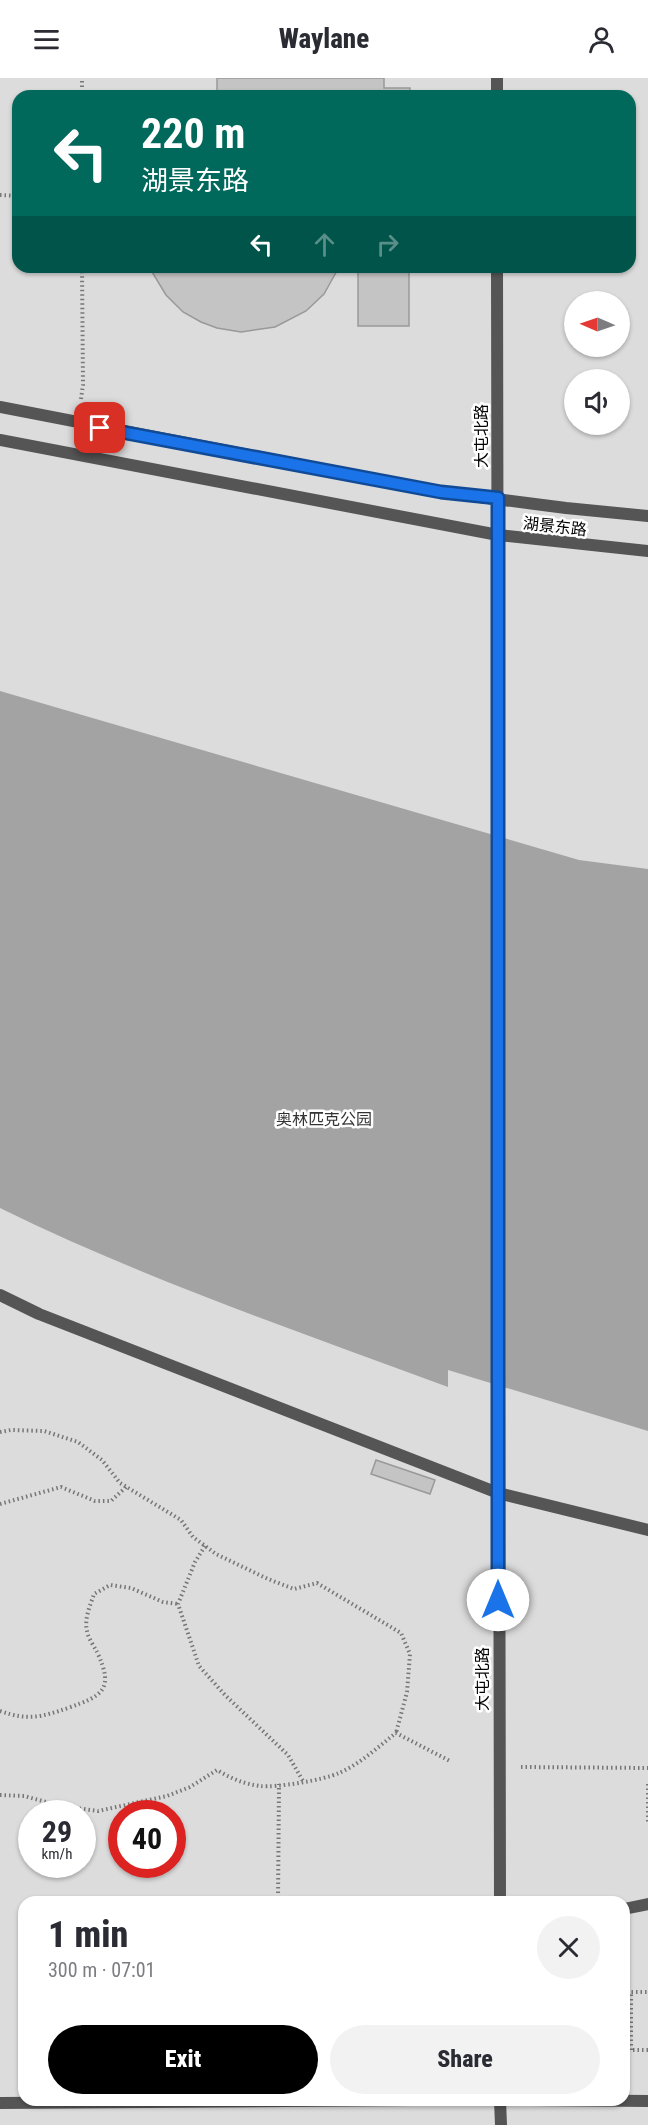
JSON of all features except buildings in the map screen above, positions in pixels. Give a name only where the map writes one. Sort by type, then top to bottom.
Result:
[{"type":"street","name":"大屯北路","points":[[497,273],[500,1896]]},
{"type":"street","name":"湖景东路","points":[[0,407],[441,492],[648,516]]},
{"type":"street","name":"湖景东路","points":[[0,440],[498,535],[648,551]]},
{"type":"street","points":[[0,1295],[39,1314],[498,1493],[648,1530]]},
{"type":"street","points":[[630,1908],[648,1904]]},
{"type":"street","points":[[630,2101],[648,2101]]},
{"type":"street","points":[[0,2103],[18,2103]]},
{"type":"street","points":[[500,2106],[501,2125]]},
{"type":"path","points":[[77,423],[83,385],[82,273]]},
{"type":"path","points":[[0,1432],[44,1431],[78,1442],[102,1460],[120,1484],[181,1520],[193,1537],[216,1554],[294,1589],[317,1582],[401,1633],[410,1654],[407,1692],[396,1733],[368,1756],[338,1774],[262,1786],[231,1779],[217,1770],[190,1787],[167,1796],[98,1811],[61,1806],[24,1796],[0,1795]]},
{"type":"path","points":[[0,1504],[61,1487],[95,1502],[111,1501],[126,1487]]},
{"type":"path","points":[[205,1546],[195,1562],[178,1604],[199,1666],[225,1695],[288,1755],[303,1781]]},
{"type":"path","points":[[0,1711],[19,1716],[42,1717],[93,1699],[105,1684],[106,1673],[87,1631],[87,1614],[94,1594],[110,1585],[131,1588],[162,1602],[178,1604]]},
{"type":"path","points":[[396,1733],[450,1761]]},
{"type":"path","points":[[499,1767],[648,1768]]},
{"type":"path","points":[[278,1896],[279,1784]]},
{"type":"path","points":[[648,1784],[648,1822]]},
{"type":"path","points":[[648,1992],[632,1992],[631,2050],[648,2050]]},
{"type":"green space","name":"奥林匹克公园","points":[[0,78],[648,78],[648,2125],[0,2125]]},
{"type":"shaded area","points":[[0,691],[579,860],[648,869],[648,1431],[448,1370],[448,1387],[165,1281],[54,1234],[0,1208]]},
{"type":"route","points":[[100,428],[441,492],[498,498],[498,1600]]}]
